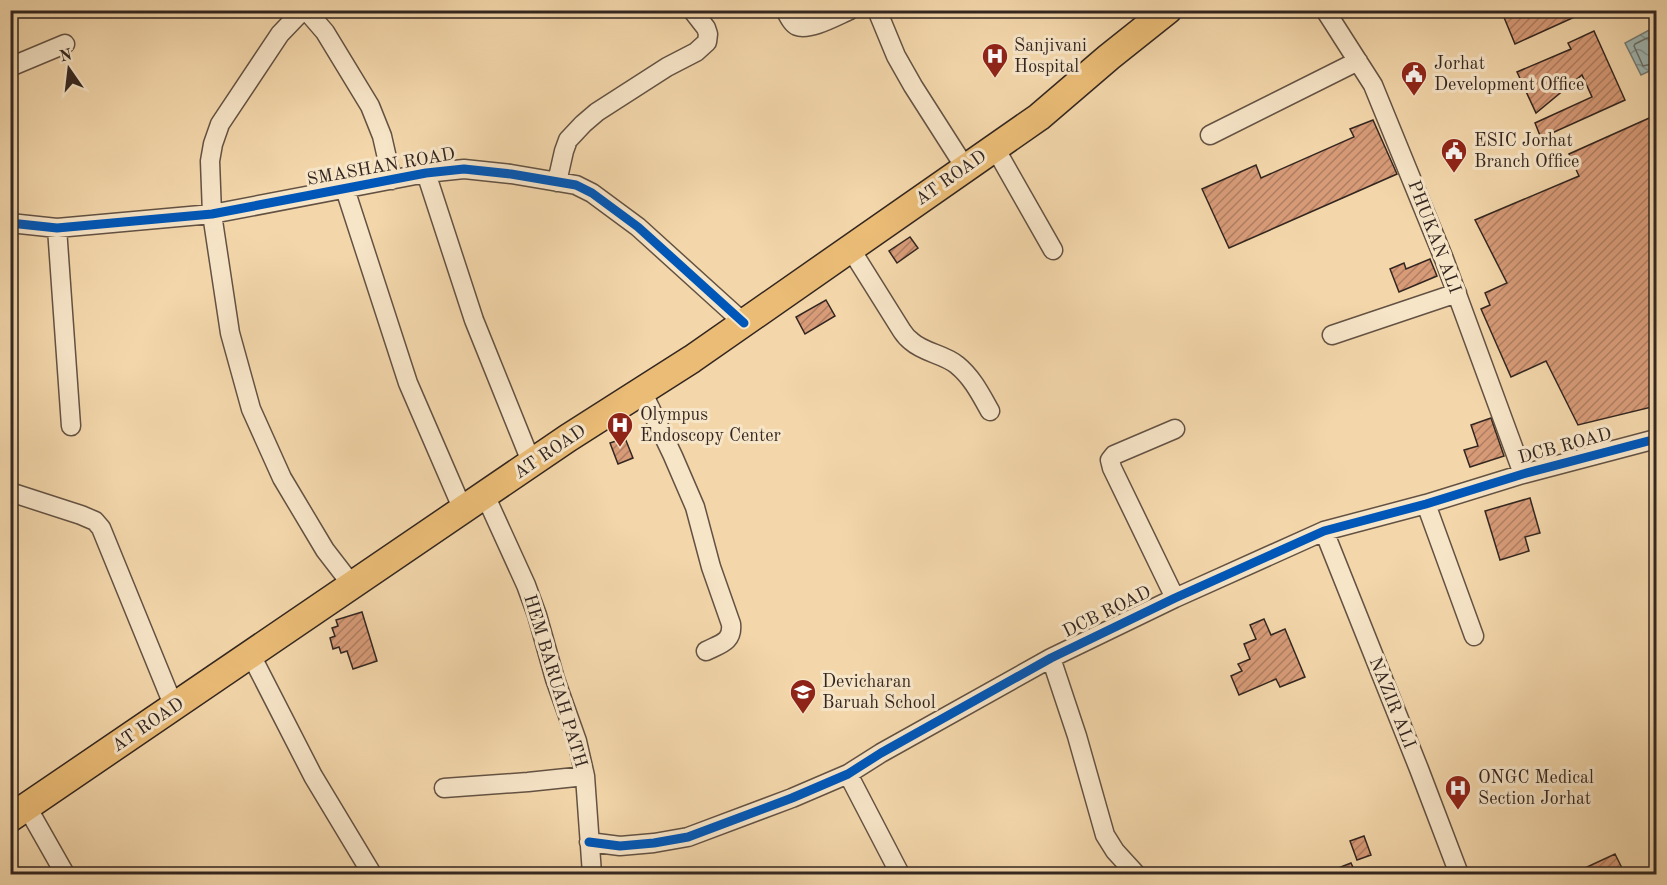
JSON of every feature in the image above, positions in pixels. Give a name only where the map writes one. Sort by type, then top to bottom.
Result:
[{"type":"highway","name":"AT ROAD","points":[[19,813],[351,585],[692,359],[966,169],[1039,117],[1168,10]]},
{"type":"street","points":[[280,34],[287,10]]},
{"type":"street","points":[[351,585],[325,550],[282,478],[250,409],[230,333],[212,214],[210,161],[220,124],[280,34],[304,10],[325,32],[370,106],[382,136],[392,180]]},
{"type":"street","points":[[557,182],[568,140],[583,124],[597,112],[667,67],[696,52],[707,42],[708,34],[693,10]]},
{"type":"street","points":[[785,10],[797,26],[803,27],[814,26],[850,10]]},
{"type":"street","points":[[877,10],[913,86],[966,169]]},
{"type":"street","name":"PHUKAN ALI","points":[[1325,10],[1373,85],[1457,293],[1523,474]]},
{"type":"street","points":[[10,67],[65,44]]},
{"type":"street","points":[[1210,135],[1358,61]]},
{"type":"street","points":[[995,148],[1053,250]]},
{"type":"street","name":"SMASHAN ROAD","points":[[10,223],[57,228],[212,214],[426,173],[464,169],[511,174],[576,185],[592,193],[638,227],[744,323]]},
{"type":"street","points":[[426,173],[474,320],[532,464]]},
{"type":"street","name":"HEM BARUAH PATH","points":[[345,189],[408,383],[474,503],[526,585],[537,615],[555,679],[577,741],[585,776],[592,874]]},
{"type":"street","points":[[57,228],[71,426]]},
{"type":"street","points":[[850,248],[910,341],[957,365],[970,378],[990,411]]},
{"type":"street","points":[[1332,335],[1457,293]]},
{"type":"street","points":[[642,391],[695,507],[711,567],[731,624],[732,632],[728,640],[706,651]]},
{"type":"street","points":[[1175,429],[1114,455],[1110,460],[1175,597]]},
{"type":"street","name":"DCB ROAD","points":[[589,842],[620,846],[688,837],[792,798],[848,774],[881,753],[1051,658],[1175,597],[1324,531],[1656,439]]},
{"type":"street","points":[[10,492],[81,515],[95,521],[101,528],[174,707]]},
{"type":"street","points":[[1426,504],[1474,636]]},
{"type":"street","name":"NAZIR ALI","points":[[1324,531],[1459,874]]},
{"type":"street","points":[[251,655],[313,776],[372,874]]},
{"type":"street","points":[[1051,658],[1077,736],[1105,835],[1115,851],[1136,874]]},
{"type":"street","points":[[848,774],[900,874]]},
{"type":"street","points":[[444,788],[585,776]]},
{"type":"street","points":[[19,813],[65,874]]},
{"type":"water","points":[[1651,29],[1656,40],[1656,68],[1641,75],[1625,43]]},
{"type":"building","points":[[1514,10],[1590,10],[1515,44],[1503,15]]},
{"type":"building","points":[[1594,31],[1625,100],[1541,138],[1535,123],[1592,97],[1582,75],[1536,113],[1517,72],[1571,49],[1568,43]]},
{"type":"building","points":[[1656,115],[1656,406],[1578,425],[1546,361],[1511,377],[1481,309],[1490,305],[1485,293],[1507,283],[1475,220],[1579,176],[1569,154]]},
{"type":"building","points":[[1373,120],[1397,174],[1229,248],[1202,189],[1256,165],[1261,178],[1354,137],[1350,129]]},
{"type":"building","points":[[910,237],[918,248],[897,263],[889,251]]},
{"type":"building","points":[[1430,259],[1437,276],[1399,292],[1390,269],[1404,263],[1406,269]]},
{"type":"building","points":[[826,300],[835,316],[805,334],[796,317]]},
{"type":"building","points":[[1491,418],[1504,456],[1470,467],[1464,450],[1478,446],[1471,425]]},
{"type":"building","points":[[625,438],[633,458],[618,464],[610,443]]},
{"type":"building","points":[[1530,498],[1540,533],[1525,537],[1529,551],[1500,560],[1485,511]]},
{"type":"building","points":[[362,612],[377,661],[353,669],[347,651],[341,653],[339,647],[333,649],[330,638],[335,636],[332,628],[338,626],[336,620]]},
{"type":"building","points":[[1264,619],[1271,635],[1285,629],[1305,677],[1280,687],[1276,679],[1239,695],[1231,676],[1242,671],[1238,664],[1250,659],[1244,644],[1256,639],[1250,625]]},
{"type":"building","points":[[1364,836],[1371,855],[1357,860],[1350,841]]},
{"type":"building","points":[[1615,854],[1625,874],[1572,874]]},
{"type":"building","points":[[1351,863],[1356,874],[1323,874]]},
{"type":"cycle path","points":[[10,223],[57,228],[212,214],[426,173],[464,169],[511,174],[576,185],[592,193],[638,227],[744,323]]},
{"type":"cycle path","points":[[589,842],[620,846],[688,837],[792,798],[848,774],[881,753],[1051,658],[1175,598],[1324,531],[1656,439]]},
{"type":"place","name":"Sanjivani Hospital","points":[[995,79]]},
{"type":"place","name":"Jorhat Development Office","points":[[1414,97]]},
{"type":"place","name":"ESIC Jorhat Branch Office","points":[[1454,174]]},
{"type":"place","name":"Olympus Endoscopy Center","points":[[620,448]]},
{"type":"place","name":"Devicharan Baruah School","points":[[803,715]]},
{"type":"place","name":"ONGC Medical Section Jorhat","points":[[1458,811]]}]
